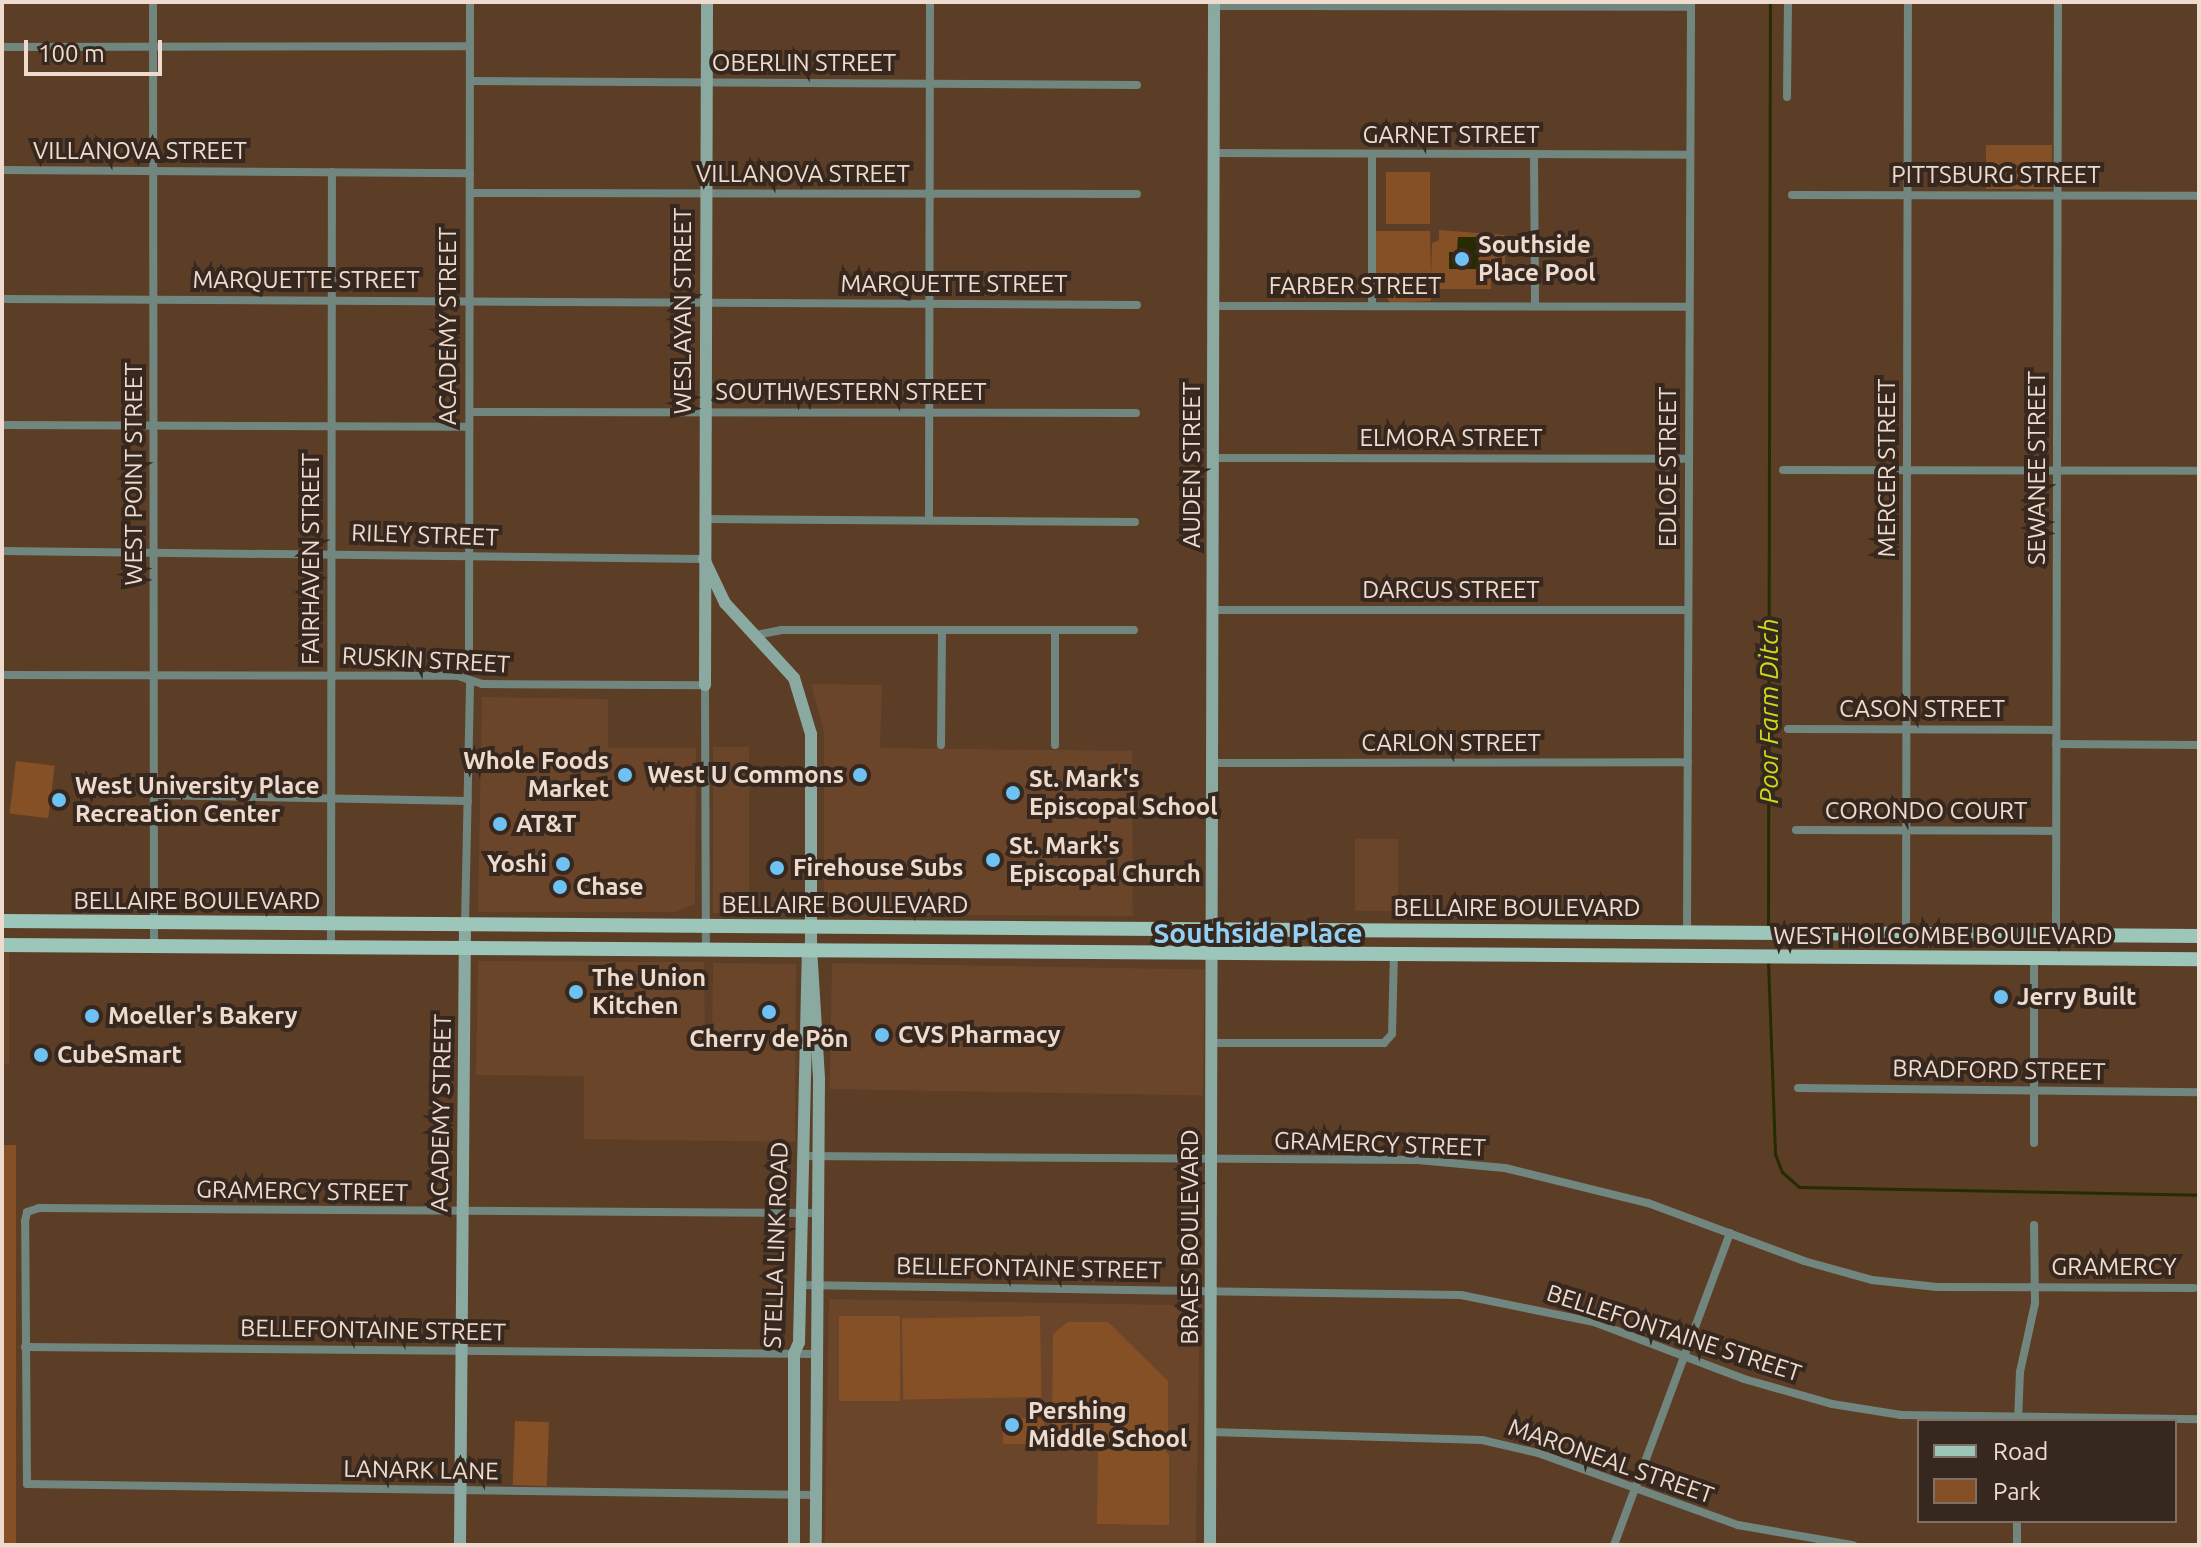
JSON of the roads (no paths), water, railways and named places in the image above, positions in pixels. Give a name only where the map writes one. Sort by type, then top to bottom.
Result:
[{"type":"main road","name":"BELLAIRE BOULEVARD","points":[[2,921],[1687,931]]},
{"type":"main road","points":[[10,945],[18,921]]},
{"type":"main road","points":[[914,928],[914,948]]},
{"type":"main road","points":[[1059,928],[1060,950]]},
{"type":"main road","points":[[1431,930],[1431,953]]},
{"type":"main road","points":[[1570,930],[1570,954]]},
{"type":"main road","name":"WEST HOLCOMBE BOULEVARD","points":[[1687,931],[2199,936]]},
{"type":"main road","points":[[1687,931],[1687,956]]},
{"type":"main road","points":[[1906,933],[1915,957]]},
{"type":"main road","points":[[2034,958],[2056,935]]},
{"type":"main road","name":"BELLAIRE BOULEVARD","points":[[10,945],[811,947],[1687,956]]},
{"type":"main road","name":"WEST HOLCOMBE BOULEVARD","points":[[1687,956],[2199,959]]},
{"type":"street","name":"WEST POINT STREET","points":[[153,2],[154,945]]},
{"type":"street","name":"ACADEMY STREET","points":[[469,651],[470,2]]},
{"type":"street","name":"WESLAYAN STREET","points":[[706,947],[704,559],[707,2]]},
{"type":"street","points":[[929,520],[930,2]]},
{"type":"street","points":[[1787,97],[1788,2]]},
{"type":"street","name":"MERCER STREET","points":[[1906,933],[1908,2]]},
{"type":"street","name":"SEWANEE STREET","points":[[2056,935],[2058,2]]},
{"type":"street","points":[[1214,4],[1691,4]]},
{"type":"street","name":"AUDEN STREET","points":[[1214,4],[1214,929]]},
{"type":"street","name":"EDLOE STREET","points":[[1687,931],[1691,4]]},
{"type":"street","points":[[2,47],[470,46]]},
{"type":"street","name":"OBERLIN STREET","points":[[470,81],[1137,85]]},
{"type":"street","name":"GARNET STREET","points":[[1214,153],[1688,155]]},
{"type":"street","points":[[1372,154],[1372,306]]},
{"type":"street","points":[[1534,155],[1535,306]]},
{"type":"street","name":"VILLANOVA STREET","points":[[2,170],[470,173]]},
{"type":"street","name":"FAIRHAVEN STREET","points":[[331,946],[332,172]]},
{"type":"street","name":"VILLANOVA STREET","points":[[470,193],[1137,194]]},
{"type":"street","name":"PITTSBURG STREET","points":[[1792,195],[2199,196]]},
{"type":"street","name":"MARQUETTE STREET","points":[[2,299],[1137,305]]},
{"type":"street","name":"FARBER STREET","points":[[1214,306],[1688,307]]},
{"type":"street","name":"SOUTHWESTERN STREET","points":[[470,412],[1136,413]]},
{"type":"street","points":[[2,425],[469,427]]},
{"type":"street","name":"ELMORA STREET","points":[[1214,458],[1688,459]]},
{"type":"street","points":[[1783,470],[2199,471]]},
{"type":"street","points":[[705,519],[1135,522]]},
{"type":"street","name":"RILEY STREET","points":[[2,551],[331,552],[704,559]]},
{"type":"street","name":"STELLA LINK ROAD","points":[[704,559],[725,603],[794,678],[809,717],[811,947],[819,1079],[816,1545]]},
{"type":"street","points":[[705,621],[725,603]]},
{"type":"street","name":"DARCUS STREET","points":[[1214,610],[1687,610]]},
{"type":"street","points":[[756,635],[781,630],[1134,630]]},
{"type":"street","points":[[941,745],[942,630]]},
{"type":"street","points":[[1055,630],[1055,745]]},
{"type":"street","name":"RUSKIN STREET","points":[[2,675],[458,676],[470,681],[705,685]]},
{"type":"street","name":"ACADEMY STREET","points":[[460,1545],[470,681]]},
{"type":"street","name":"CASON STREET","points":[[1788,729],[2056,730]]},
{"type":"street","points":[[2056,744],[2199,745]]},
{"type":"street","name":"CARLON STREET","points":[[1214,763],[1688,762]]},
{"type":"street","points":[[154,795],[468,801]]},
{"type":"street","name":"CORONDO COURT","points":[[1796,830],[2056,831]]},
{"type":"street","name":"BRAES BOULEVARD","points":[[1210,1545],[1214,929]]},
{"type":"street","name":"STELLA LINK ROAD","points":[[794,1545],[794,1354],[800,1285],[805,968],[811,947]]},
{"type":"street","points":[[1214,1043],[1384,1043],[1392,1034],[1394,952]]},
{"type":"street","points":[[2034,958],[2034,1143]]},
{"type":"street","points":[[802,1079],[819,1079]]},
{"type":"street","name":"BRADFORD STREET","points":[[1798,1088],[2199,1092]]},
{"type":"street","name":"GRAMERCY STREET","points":[[802,1156],[1418,1160],[1505,1168],[1633,1198],[1872,1280],[2034,1287]]},
{"type":"street","name":"GRAMERCY STREET","points":[[25,1347],[27,1212],[817,1213]]},
{"type":"street","points":[[2018,1419],[2034,1287],[2034,1225]]},
{"type":"street","points":[[1614,1545],[1730,1233]]},
{"type":"street","name":"BELLEFONTAINE STREET","points":[[800,1285],[1402,1292],[1488,1299],[1594,1322],[1684,1356],[1832,1404],[1901,1415],[2018,1419],[2199,1419]]},
{"type":"street","name":"GRAMERCY","points":[[2034,1287],[2194,1288]]},
{"type":"street","name":"BELLEFONTAINE STREET","points":[[25,1347],[817,1354]]},
{"type":"street","name":"LANARK LANE","points":[[25,1347],[27,1484],[816,1495]]},
{"type":"street","name":"MARONEAL STREET","points":[[1210,1432],[1482,1440],[1538,1453],[1738,1525],[1853,1545]]},
{"type":"street","points":[[2017,1523],[2017,1545]]},
{"type":"waterway","name":"Poor Farm Ditch","points":[[1768,930],[1770,2]]},
{"type":"waterway","name":"Poor Farm Ditch","points":[[1768,962],[1775,1154],[1782,1172],[1799,1187],[2199,1195]]},
{"type":"place","name":"Southside Place Pool","points":[[1462,259]]},
{"type":"place","name":"Whole Foods Market","points":[[625,775]]},
{"type":"place","name":"West U Commons","points":[[860,775]]},
{"type":"place","name":"St. Mark's Episcopal School","points":[[1013,793]]},
{"type":"place","name":"West University Place Recreation Center","points":[[59,800]]},
{"type":"place","name":"AT&T","points":[[500,824]]},
{"type":"place","name":"St. Mark's Episcopal Church","points":[[993,860]]},
{"type":"place","name":"Yoshi","points":[[563,864]]},
{"type":"place","name":"Firehouse Subs","points":[[777,868]]},
{"type":"place","name":"Chase","points":[[560,887]]},
{"type":"place","name":"The Union Kitchen","points":[[576,992]]},
{"type":"place","name":"Jerry Built","points":[[2001,997]]},
{"type":"place","name":"Cherry de Pön","points":[[769,1012]]},
{"type":"place","name":"Moeller's Bakery","points":[[92,1016]]},
{"type":"place","name":"CVS Pharmacy","points":[[882,1035]]},
{"type":"place","name":"CubeSmart","points":[[41,1055]]},
{"type":"place","name":"Pershing Middle School","points":[[1012,1425]]},
{"type":"district","name":"Southside Place","points":[[1258,933]]}]
